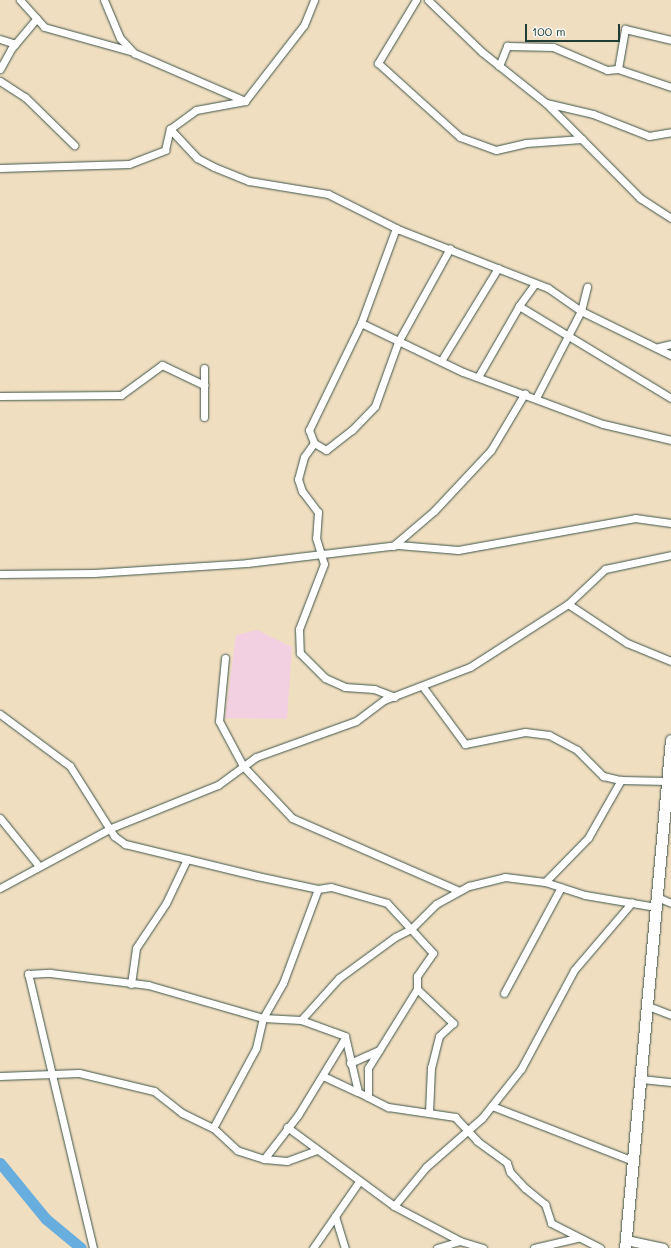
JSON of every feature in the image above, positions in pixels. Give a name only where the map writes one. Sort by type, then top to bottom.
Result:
[{"type":"main road","points":[[626,1244],[671,740]]},
{"type":"street","points":[[20,0],[44,27],[136,54],[245,101]]},
{"type":"street","points":[[104,0],[120,38],[136,54]]},
{"type":"street","points":[[0,168],[129,164],[166,150],[170,129],[196,110],[245,101],[304,25],[314,0]]},
{"type":"street","points":[[416,0],[378,63],[460,137],[496,150],[526,144],[582,140]]},
{"type":"street","points":[[428,0],[500,66],[546,103],[640,198],[671,218]]},
{"type":"street","points":[[0,69],[15,44],[37,18]]},
{"type":"street","points":[[618,69],[625,29],[671,40]]},
{"type":"street","points":[[0,39],[15,44]]},
{"type":"street","points":[[500,66],[507,46],[553,46],[607,70],[618,69],[671,87]]},
{"type":"street","points":[[0,81],[25,97],[74,145]]},
{"type":"street","points":[[546,103],[593,114],[649,136],[671,132]]},
{"type":"street","points":[[170,129],[197,158],[214,167],[249,180],[328,194],[396,228],[450,248],[534,285],[548,288],[581,310],[658,347],[671,355]]},
{"type":"street","points":[[396,228],[361,323],[308,430],[314,442],[326,450],[370,413],[398,342],[450,248]]},
{"type":"street","points":[[441,361],[498,268]]},
{"type":"street","points":[[478,376],[519,306],[534,285]]},
{"type":"street","points":[[536,398],[566,334],[581,310],[587,287]]},
{"type":"street","points":[[519,306],[671,398]]},
{"type":"street","points":[[361,323],[398,342],[441,361],[603,424],[671,440]]},
{"type":"street","points":[[658,347],[671,344]]},
{"type":"street","points":[[0,396],[121,395],[162,365],[204,385]]},
{"type":"street","points":[[204,368],[204,417]]},
{"type":"street","points":[[393,546],[434,512],[492,450],[525,393]]},
{"type":"street","points":[[314,442],[304,457],[298,479],[302,491],[318,512],[316,538],[324,564],[300,629],[300,653],[325,678],[345,687],[374,689],[395,697]]},
{"type":"street","points":[[0,574],[94,573],[322,556],[393,546],[423,545],[458,550],[635,518],[671,523]]},
{"type":"street","points":[[0,888],[38,865],[111,828],[218,785],[256,757],[356,721],[395,697],[470,667],[568,604],[605,569],[671,555]]},
{"type":"street","points":[[568,604],[628,643],[671,661]]},
{"type":"street","points":[[225,658],[219,721],[243,766],[292,818],[457,890]]},
{"type":"street","points":[[423,687],[465,744],[525,732],[549,736],[577,750],[603,776],[621,780],[669,775]]},
{"type":"street","points":[[0,714],[70,766],[111,828],[125,844],[318,889],[331,887],[384,900],[433,953],[417,976],[417,989],[368,1068],[368,1097]]},
{"type":"street","points":[[545,882],[588,838],[621,780]]},
{"type":"street","points":[[0,818],[38,865]]},
{"type":"street","points":[[131,984],[136,948],[166,903],[186,859]]},
{"type":"street","points":[[301,1020],[339,978],[395,937],[411,929],[457,890],[505,877],[545,882],[561,887],[632,902],[671,903]]},
{"type":"street","points":[[504,993],[561,887]]},
{"type":"street","points":[[213,1128],[256,1048],[263,1018],[283,983],[318,889]]},
{"type":"street","points":[[394,1206],[426,1167],[492,1106],[521,1069],[574,970],[632,902]]},
{"type":"street","points":[[93,1248],[49,1072],[28,974],[50,973],[148,985],[263,1018],[301,1020],[346,1038]]},
{"type":"street","points":[[417,989],[453,1023],[439,1036],[431,1067],[429,1113]]},
{"type":"street","points":[[648,1006],[671,1015]]},
{"type":"street","points":[[346,1038],[350,1063],[358,1092]]},
{"type":"street","points":[[264,1159],[323,1076],[346,1038]]},
{"type":"street","points":[[350,1063],[381,1049]]},
{"type":"street","points":[[0,1076],[49,1072],[79,1073],[154,1091],[182,1113],[213,1128],[237,1150],[264,1159],[287,1161],[317,1150]]},
{"type":"street","points":[[323,1076],[388,1107],[455,1117],[468,1129],[477,1141],[507,1163],[515,1178],[545,1204],[551,1223],[577,1238],[600,1248]]},
{"type":"street","points":[[641,1079],[671,1082]]},
{"type":"street","points":[[492,1106],[633,1161]]},
{"type":"street","points":[[287,1127],[358,1183],[394,1206],[460,1241],[483,1248]]},
{"type":"street","points":[[313,1248],[358,1183]]},
{"type":"street","points":[[335,1216],[345,1248]]},
{"type":"street","points":[[534,1248],[577,1238]]},
{"type":"street","points":[[437,1248],[460,1241]]},
{"type":"street","points":[[626,1244],[663,1248]]},
{"type":"shaded area","points":[[257,630],[292,647],[287,719],[225,718],[236,635]]},
{"type":"waterway","points":[[0,1163],[46,1219],[81,1248]]}]
